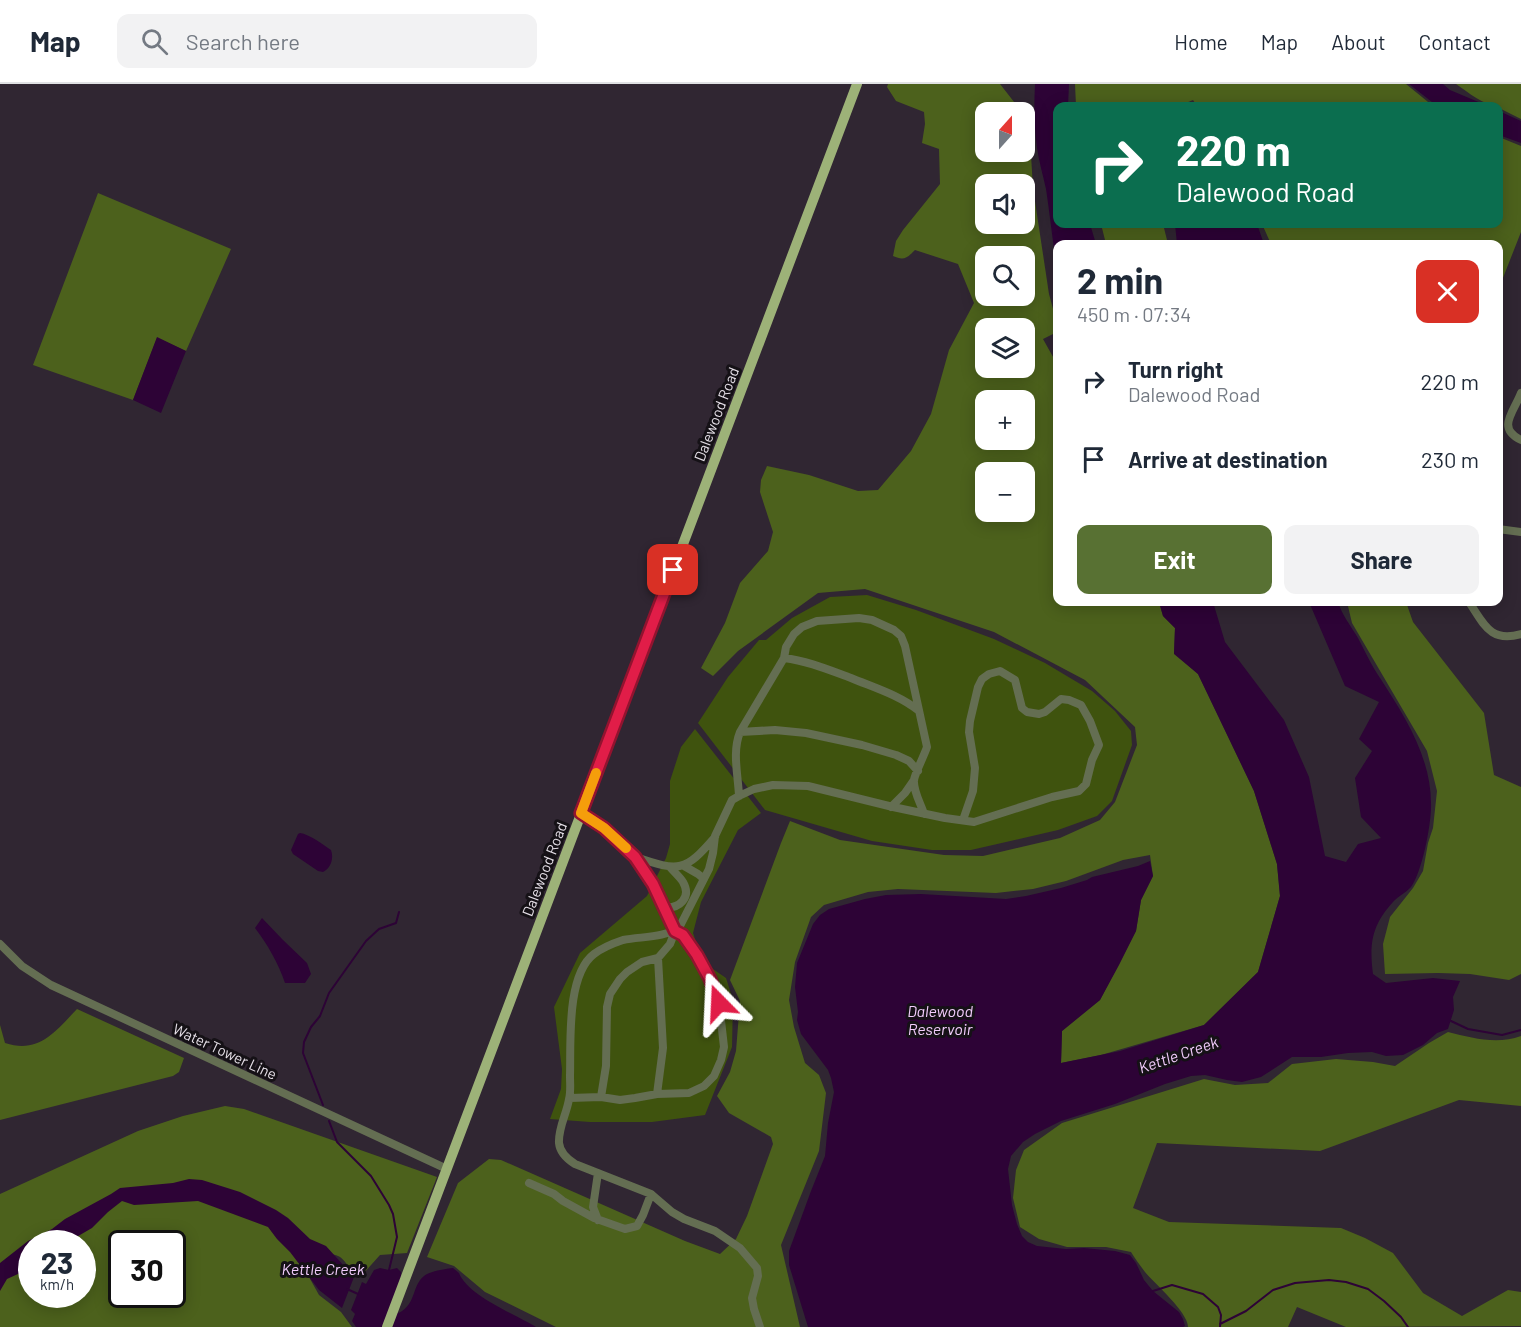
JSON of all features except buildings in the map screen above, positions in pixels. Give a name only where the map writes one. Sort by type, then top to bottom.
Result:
[{"type":"main road","name":"Dalewood Road","points":[[387,1327],[857,84]]},
{"type":"street","points":[[1521,393],[1507,424],[1508,431],[1521,440]]},
{"type":"street","points":[[1503,530],[1521,532]]},
{"type":"street","points":[[1471,606],[1490,632],[1502,637],[1521,634]]},
{"type":"street","points":[[739,796],[736,742],[784,658],[786,647],[794,634],[802,627],[817,621],[859,618],[872,620],[894,630],[901,636],[927,747],[914,780],[891,807]]},
{"type":"street","points":[[784,658],[821,666],[886,691],[919,711]]},
{"type":"street","points":[[601,1097],[606,1066],[607,1007],[610,994],[627,972],[642,962],[658,958],[670,944],[709,868],[715,837],[732,800],[754,789],[773,785],[808,786],[891,807],[974,822],[1052,797],[1079,791],[1086,784],[1098,744],[1090,721],[1081,705],[1061,699],[1045,712],[1039,714],[1028,712],[1022,708],[1015,680],[1009,675],[1000,671],[982,679],[978,687],[969,732],[975,768],[973,791],[963,820]]},
{"type":"street","points":[[740,732],[776,730],[862,745],[909,761],[918,771]]},
{"type":"street","points":[[914,780],[924,813]]},
{"type":"street","points":[[570,1098],[601,1097],[620,1100],[657,1094],[689,1093],[704,1086],[714,1076],[722,1060],[724,1047],[719,1003],[710,979],[683,935],[675,931],[653,884],[635,857],[604,828],[581,813]]},
{"type":"street","points":[[635,857],[670,867],[684,866],[715,837]]},
{"type":"street","points":[[684,866],[704,879]]},
{"type":"street","points":[[664,907],[678,906],[685,899],[686,890],[683,882],[670,867]]},
{"type":"street","points":[[675,931],[652,937],[623,940],[594,954],[586,962],[574,994],[571,1020],[570,1098],[560,1132],[560,1150],[568,1160],[651,1194],[672,1212],[730,1240],[746,1254],[757,1268],[758,1276],[752,1298],[760,1327]]},
{"type":"street","name":"Water Tower Line","points":[[0,944],[22,966],[51,985],[447,1169]]},
{"type":"street","points":[[657,1094],[663,1048],[658,958]]},
{"type":"street","points":[[598,1173],[593,1207],[598,1220]]},
{"type":"street","points":[[529,1183],[554,1194],[563,1202],[598,1220],[625,1229],[637,1226],[651,1194]]},
{"type":"green space","points":[[888,84],[1000,84],[1014,102],[975,102],[975,162],[1031,162],[1032,174],[975,174],[975,234],[1035,234],[1035,201],[1053,309],[1053,334],[1043,339],[1053,357],[1053,606],[1160,606],[1163,616],[1175,628],[1174,653],[1198,674],[1254,791],[1277,864],[1280,896],[1258,972],[1204,1025],[1101,1055],[1061,1063],[1062,1031],[1100,1000],[1136,931],[1141,900],[1153,876],[1150,855],[1123,860],[1066,881],[1033,889],[996,893],[898,889],[868,892],[824,905],[811,917],[795,962],[789,1000],[794,1027],[805,1063],[819,1075],[826,1093],[819,1151],[781,1245],[800,1327],[556,1327],[485,1292],[454,1266],[427,1257],[458,1183],[489,1159],[501,1160],[685,1241],[720,1254],[736,1239],[747,1216],[773,1144],[771,1137],[729,1113],[717,1096],[730,1072],[736,1051],[740,1001],[730,980],[790,821],[840,840],[944,855],[983,856],[1060,838],[1100,820],[1115,802],[1137,745],[1135,727],[1085,680],[994,632],[865,589],[818,593],[738,651],[713,676],[701,668],[725,623],[740,583],[768,551],[773,532],[760,492],[761,480],[767,466],[809,475],[858,491],[878,490],[911,451],[931,414],[949,350],[974,303],[958,264],[915,250],[905,258],[893,256],[896,241],[903,230],[940,184],[939,149],[922,143],[924,112],[896,101],[887,87]]},
{"type":"green space","points":[[1075,84],[1406,84],[1428,102],[1194,102],[1193,100],[1188,102],[1076,102]]},
{"type":"green space","points":[[1456,84],[1521,84],[1521,119],[1503,110],[1503,102],[1484,102]]},
{"type":"green space","points":[[1503,139],[1521,146],[1521,232],[1503,278],[1503,240],[1269,240],[1264,228],[1503,228]]},
{"type":"green space","points":[[98,193],[231,249],[186,351],[157,338],[133,400],[33,365]]},
{"type":"green space","points":[[1102,228],[1164,228],[1167,240],[1105,240]]},
{"type":"green space","points":[[867,595],[916,610],[994,639],[1045,663],[1092,691],[1115,711],[1131,731],[1132,745],[1112,801],[1097,816],[1058,830],[971,850],[932,850],[872,841],[765,810],[698,723],[728,677],[759,640],[766,640],[792,618],[830,597]]},
{"type":"green space","points":[[1348,606],[1407,606],[1413,622],[1484,713],[1494,775],[1521,787],[1521,974],[1509,980],[1470,974],[1385,974],[1383,944],[1390,917],[1423,871],[1433,828],[1437,791],[1427,751],[1352,623]]},
{"type":"green space","points":[[695,729],[761,813],[738,830],[701,902],[693,933],[699,951],[710,967],[726,978],[733,1000],[732,1047],[705,1115],[652,1122],[590,1122],[550,1119],[561,1089],[562,1069],[554,1007],[580,953],[647,896],[666,858],[670,844],[670,781],[681,747]]},
{"type":"green space","points":[[77,1009],[184,1058],[179,1072],[173,1076],[0,1120],[0,1025],[5,1043],[28,1046],[54,1033]]},
{"type":"green space","points":[[1448,1032],[1494,1040],[1521,1036],[1521,1106],[1459,1100],[1320,1151],[1157,1143],[1133,1208],[1169,1222],[1341,1228],[1393,1253],[1423,1293],[1462,1316],[1508,1290],[1521,1292],[1521,1326],[1346,1327],[1297,1307],[1288,1327],[1188,1327],[1187,1321],[1177,1306],[1145,1272],[1131,1252],[1106,1247],[1067,1247],[1039,1239],[1020,1227],[1013,1198],[1016,1170],[1024,1150],[1062,1123],[1204,1079],[1235,1085],[1268,1083],[1292,1064],[1336,1059],[1395,1066]]},
{"type":"green space","points":[[225,1106],[244,1109],[437,1177],[407,1253],[380,1255],[363,1274],[353,1274],[340,1257],[327,1254],[309,1277],[319,1295],[341,1312],[352,1327],[0,1327],[0,1194],[138,1131],[183,1116]]},
{"type":"water","points":[[1035,84],[1069,84],[1068,102],[1053,102],[1053,228],[1091,228],[1095,240],[1053,241],[1046,189],[1037,148]]},
{"type":"water","points":[[1409,84],[1443,84],[1450,90],[1478,102],[1432,102]]},
{"type":"water","points":[[1503,113],[1521,121],[1521,143],[1503,136]]},
{"type":"water","points":[[1175,228],[1258,228],[1263,240],[1177,240]]},
{"type":"water","points":[[157,337],[186,351],[161,413],[133,400]]},
{"type":"water","name":"Dalewood Reservoir","points":[[1160,606],[1214,606],[1225,642],[1284,720],[1309,777],[1325,856],[1346,862],[1358,844],[1381,838],[1361,817],[1355,778],[1372,751],[1359,739],[1379,702],[1345,686],[1311,606],[1340,606],[1414,737],[1430,786],[1430,822],[1419,871],[1411,887],[1386,910],[1376,927],[1371,953],[1373,974],[1386,983],[1433,978],[1460,981],[1453,997],[1454,1010],[1448,1029],[1437,1033],[1423,1045],[1403,1055],[1386,1056],[1372,1052],[1321,1057],[1292,1057],[1261,1077],[1242,1082],[1205,1075],[1191,1076],[1061,1121],[1023,1142],[1011,1156],[1008,1169],[1012,1205],[1022,1236],[1037,1246],[1115,1251],[1130,1255],[1153,1291],[1179,1312],[1185,1326],[1183,1327],[808,1327],[789,1265],[789,1251],[825,1156],[834,1092],[828,1070],[801,1034],[797,1020],[795,987],[797,963],[813,924],[820,915],[829,909],[886,895],[921,894],[1006,899],[1026,896],[1061,888],[1150,861],[1153,876],[1141,900],[1136,931],[1100,1000],[1062,1031],[1061,1063],[1120,1051],[1204,1025],[1258,972],[1280,896],[1277,864],[1254,791],[1198,674],[1174,654],[1175,628],[1163,616]]},
{"type":"water","points":[[300,833],[331,850],[331,862],[323,872],[293,854],[291,850]]},
{"type":"water","points":[[262,918],[307,963],[311,974],[305,983],[285,983],[272,954],[255,928]]},
{"type":"water","name":"Kettle Creek","points":[[189,1179],[202,1180],[240,1192],[276,1210],[310,1239],[326,1246],[354,1277],[342,1308],[319,1290],[268,1227],[198,1201],[134,1205],[122,1201],[89,1230],[50,1230],[120,1188],[173,1183]]},
{"type":"water","name":"Kettle Creek","points":[[18,1249],[18,1274],[7,1279],[0,1291],[0,1263]]},
{"type":"water","points":[[380,1268],[389,1270],[397,1268],[401,1272],[401,1284],[393,1308],[399,1313],[409,1305],[417,1285],[424,1276],[453,1268],[482,1297],[536,1327],[356,1327],[352,1321],[355,1314],[351,1310],[362,1282],[366,1284],[374,1270]]},
{"type":"waterway","points":[[323,1105],[303,1053],[304,1042],[311,1027],[320,1016],[329,993],[366,941],[379,929],[396,923],[399,912]]},
{"type":"waterway","points":[[1451,1021],[1468,1029],[1502,1035],[1521,1030]]},
{"type":"waterway","points":[[329,1121],[337,1142],[371,1176],[393,1214],[397,1237],[389,1270]]},
{"type":"waterway","points":[[1220,1324],[1246,1311],[1273,1290],[1295,1283],[1329,1280],[1346,1282],[1368,1289],[1401,1317],[1408,1327]]},
{"type":"waterway","points":[[1153,1291],[1172,1285],[1203,1294],[1218,1307],[1221,1315],[1220,1327]]},
{"type":"waterway","name":"Kettle Creek","points":[[347,1289],[358,1294]]},
{"type":"slow traffic","points":[[596,773],[581,813],[604,828],[626,848]]},
{"type":"route","points":[[673,570],[581,813],[604,828],[635,857],[653,884],[675,931],[683,935],[697,955],[710,979],[719,1003]]}]
